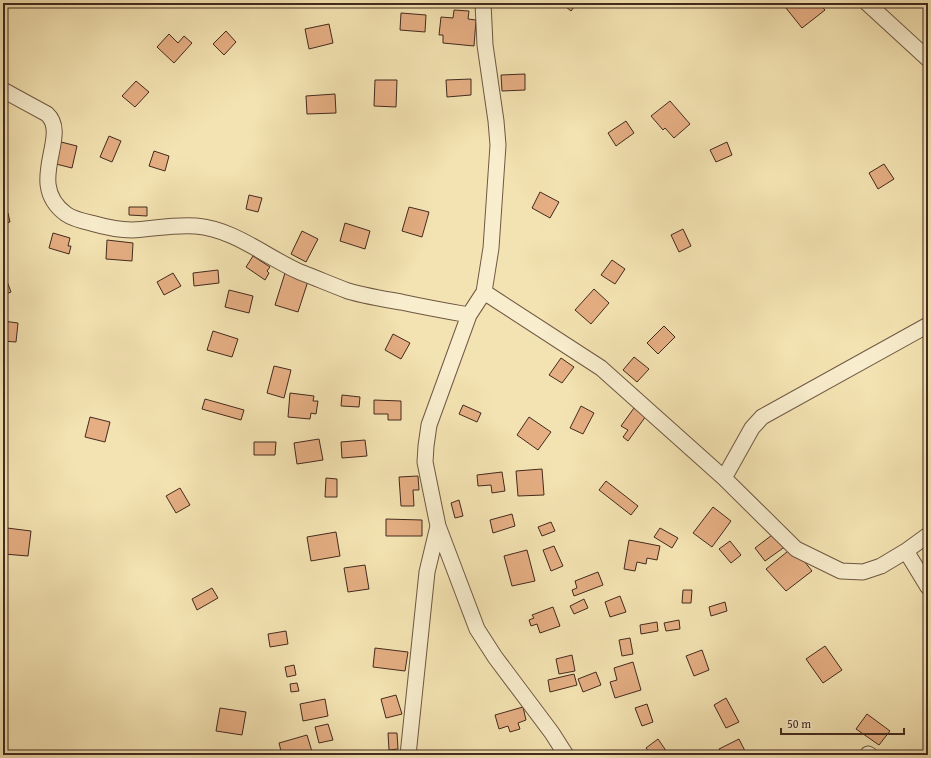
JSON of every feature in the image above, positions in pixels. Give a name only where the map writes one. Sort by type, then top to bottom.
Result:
[{"type":"street","points":[[483,3],[485,45],[498,145],[492,248],[484,292],[469,315],[429,425],[425,462],[438,526],[477,629],[495,657],[552,733],[566,755]]},
{"type":"street","points":[[867,3],[928,59]]},
{"type":"street","points":[[3,90],[52,118],[54,124],[54,134],[47,179],[48,192],[66,214],[76,220],[116,229],[132,230],[195,226],[214,230],[239,239],[299,271],[349,291],[469,315]]},
{"type":"street","points":[[484,292],[601,368],[724,478],[796,549],[841,570],[863,572],[881,566],[906,551],[928,535]]},
{"type":"street","points":[[724,478],[752,428],[762,417],[928,325]]},
{"type":"street","points":[[408,755],[427,572],[438,526]]},
{"type":"street","points":[[906,551],[928,587]]},
{"type":"building","points":[[561,3],[577,3],[571,11]]},
{"type":"building","points":[[782,3],[819,3],[825,10],[802,28]]},
{"type":"building","points":[[454,10],[469,11],[468,19],[476,20],[474,46],[443,43],[443,35],[439,35],[441,17],[453,18]]},
{"type":"building","points":[[401,13],[426,15],[425,32],[400,30]]},
{"type":"building","points":[[329,24],[333,43],[309,49],[305,29]]},
{"type":"building","points":[[226,31],[236,42],[224,55],[213,44]]},
{"type":"building","points":[[169,34],[178,43],[184,36],[192,43],[174,63],[157,47]]},
{"type":"building","points":[[525,74],[525,90],[502,91],[501,75]]},
{"type":"building","points":[[471,79],[471,95],[447,97],[446,80]]},
{"type":"building","points":[[375,80],[397,80],[396,107],[374,106]]},
{"type":"building","points":[[136,81],[149,92],[135,107],[122,96]]},
{"type":"building","points":[[335,94],[336,113],[307,114],[306,96]]},
{"type":"building","points":[[670,101],[690,124],[674,138],[665,128],[663,130],[651,116]]},
{"type":"building","points":[[626,121],[634,133],[616,146],[608,133]]},
{"type":"building","points":[[109,136],[121,141],[112,162],[100,157]]},
{"type":"building","points":[[61,142],[77,146],[72,168],[56,164]]},
{"type":"building","points":[[727,142],[732,155],[716,162],[710,150]]},
{"type":"building","points":[[154,151],[169,156],[165,171],[149,166]]},
{"type":"building","points":[[884,164],[894,179],[878,189],[869,173]]},
{"type":"building","points":[[540,192],[559,202],[550,218],[532,208]]},
{"type":"building","points":[[249,195],[262,198],[258,212],[246,209]]},
{"type":"building","points":[[129,207],[147,207],[147,216],[129,215]]},
{"type":"building","points":[[409,207],[429,212],[422,237],[402,231]]},
{"type":"building","points":[[8,213],[10,222],[3,224],[3,214]]},
{"type":"building","points":[[345,223],[370,231],[365,249],[340,241]]},
{"type":"building","points":[[683,229],[691,246],[679,252],[671,235]]},
{"type":"building","points":[[302,231],[318,239],[306,262],[291,254]]},
{"type":"building","points":[[53,233],[70,238],[68,246],[71,246],[69,254],[49,248]]},
{"type":"building","points":[[107,240],[133,243],[132,261],[106,259]]},
{"type":"building","points":[[253,256],[270,267],[267,271],[269,273],[265,280],[246,267]]},
{"type":"building","points":[[612,260],[625,269],[615,284],[601,275]]},
{"type":"building","points":[[218,270],[219,283],[194,286],[193,273]]},
{"type":"building","points":[[173,273],[181,286],[164,295],[157,282]]},
{"type":"building","points":[[285,273],[308,281],[298,312],[275,305]]},
{"type":"building","points":[[5,276],[11,292],[3,295],[3,277]]},
{"type":"building","points":[[594,289],[609,303],[591,324],[575,310]]},
{"type":"building","points":[[229,290],[253,296],[249,313],[225,307]]},
{"type":"building","points":[[3,321],[18,323],[16,342],[3,341]]},
{"type":"building","points":[[664,326],[675,337],[658,354],[647,343]]},
{"type":"building","points":[[213,331],[238,339],[232,357],[207,350]]},
{"type":"building","points":[[393,334],[410,343],[401,359],[385,350]]},
{"type":"building","points":[[634,357],[649,369],[637,382],[623,370]]},
{"type":"building","points":[[561,358],[574,367],[562,383],[549,375]]},
{"type":"building","points":[[274,366],[291,370],[284,398],[267,393]]},
{"type":"building","points":[[290,393],[314,396],[313,401],[318,401],[316,414],[311,413],[310,419],[288,417]]},
{"type":"building","points":[[342,395],[360,397],[359,407],[341,406]]},
{"type":"building","points":[[205,399],[244,410],[241,420],[202,409]]},
{"type":"building","points":[[374,400],[401,401],[401,420],[388,420],[388,414],[374,414]]},
{"type":"building","points":[[463,405],[481,413],[477,422],[459,414]]},
{"type":"building","points":[[581,406],[594,413],[583,434],[570,428]]},
{"type":"building","points":[[634,408],[646,416],[628,441],[623,437],[628,430],[621,426]]},
{"type":"building","points":[[90,417],[110,422],[105,442],[85,437]]},
{"type":"building","points":[[529,417],[551,432],[538,450],[517,435]]},
{"type":"building","points":[[319,439],[323,460],[297,464],[294,443]]},
{"type":"building","points":[[365,440],[367,456],[342,458],[341,442]]},
{"type":"building","points":[[254,442],[276,442],[275,455],[254,455]]},
{"type":"building","points":[[542,469],[544,495],[518,496],[516,471]]},
{"type":"building","points":[[502,472],[505,491],[492,493],[491,485],[478,486],[477,475]]},
{"type":"building","points":[[418,476],[419,490],[413,490],[414,506],[401,506],[399,477]]},
{"type":"building","points":[[326,478],[337,479],[337,497],[325,497]]},
{"type":"building","points":[[606,481],[638,506],[631,515],[599,490]]},
{"type":"building","points":[[180,488],[190,505],[176,513],[166,496]]},
{"type":"building","points":[[459,500],[463,516],[455,518],[451,503]]},
{"type":"building","points":[[713,507],[731,521],[712,547],[693,533]]},
{"type":"building","points":[[512,514],[515,526],[493,533],[490,520]]},
{"type":"building","points":[[386,519],[422,520],[422,536],[386,536]]},
{"type":"building","points":[[551,522],[555,531],[542,536],[538,527]]},
{"type":"building","points":[[7,528],[31,531],[28,556],[4,554]]},
{"type":"building","points":[[660,528],[678,538],[672,548],[654,537]]},
{"type":"building","points":[[336,532],[340,556],[311,561],[307,537]]},
{"type":"building","points":[[776,532],[786,546],[765,561],[755,548]]},
{"type":"building","points":[[629,540],[660,546],[657,560],[647,558],[646,564],[637,562],[635,571],[624,569]]},
{"type":"building","points":[[730,541],[741,555],[731,563],[719,549]]},
{"type":"building","points":[[554,546],[563,566],[551,571],[543,550]]},
{"type":"building","points":[[793,547],[812,571],[786,591],[766,569]]},
{"type":"building","points":[[527,550],[535,581],[512,586],[504,556]]},
{"type":"building","points":[[365,565],[369,589],[348,592],[344,568]]},
{"type":"building","points":[[598,572],[603,585],[574,596],[572,590],[577,588],[575,581]]},
{"type":"building","points":[[212,588],[218,598],[197,610],[192,599]]},
{"type":"building","points":[[683,590],[692,590],[691,603],[682,603]]},
{"type":"building","points":[[620,596],[626,612],[610,617],[605,602]]},
{"type":"building","points":[[584,599],[588,608],[574,614],[570,606]]},
{"type":"building","points":[[725,602],[727,611],[711,616],[709,607]]},
{"type":"building","points":[[553,607],[560,626],[540,633],[537,624],[531,626],[529,620],[534,618],[532,615]]},
{"type":"building","points":[[679,620],[680,629],[666,631],[664,623]]},
{"type":"building","points":[[657,622],[658,631],[641,634],[640,625]]},
{"type":"building","points":[[286,631],[288,644],[270,647],[268,634]]},
{"type":"building","points":[[630,638],[633,654],[622,656],[619,640]]},
{"type":"building","points":[[825,646],[842,670],[823,683],[806,659]]},
{"type":"building","points":[[375,648],[408,652],[405,671],[373,667]]},
{"type":"building","points":[[702,650],[709,670],[694,676],[686,656]]},
{"type":"building","points":[[572,655],[575,671],[559,674],[556,659]]},
{"type":"building","points":[[633,662],[641,690],[615,698],[610,682],[617,680],[614,668]]},
{"type":"building","points":[[294,665],[296,675],[287,677],[285,667]]},
{"type":"building","points":[[596,672],[601,685],[583,692],[578,679]]},
{"type":"building","points":[[574,674],[577,685],[550,692],[548,680]]},
{"type":"building","points":[[297,683],[299,691],[291,692],[290,684]]},
{"type":"building","points":[[396,695],[402,714],[386,718],[381,699]]},
{"type":"building","points":[[726,698],[739,722],[726,728],[714,705]]},
{"type":"building","points":[[325,699],[328,716],[303,721],[300,704]]},
{"type":"building","points":[[647,704],[653,722],[642,726],[635,708]]},
{"type":"building","points":[[523,707],[526,720],[518,723],[520,729],[510,732],[508,726],[499,729],[495,715]]},
{"type":"building","points":[[220,708],[246,712],[242,735],[216,731]]},
{"type":"building","points":[[867,714],[890,731],[879,745],[856,729]]},
{"type":"building","points":[[328,724],[333,740],[319,743],[315,727]]},
{"type":"building","points":[[388,733],[397,733],[398,749],[389,750]]},
{"type":"building","points":[[307,735],[313,755],[282,755],[279,743]]},
{"type":"building","points":[[658,739],[669,755],[651,755],[646,748]]},
{"type":"building","points":[[739,739],[746,753],[743,755],[721,755],[719,749]]}]
